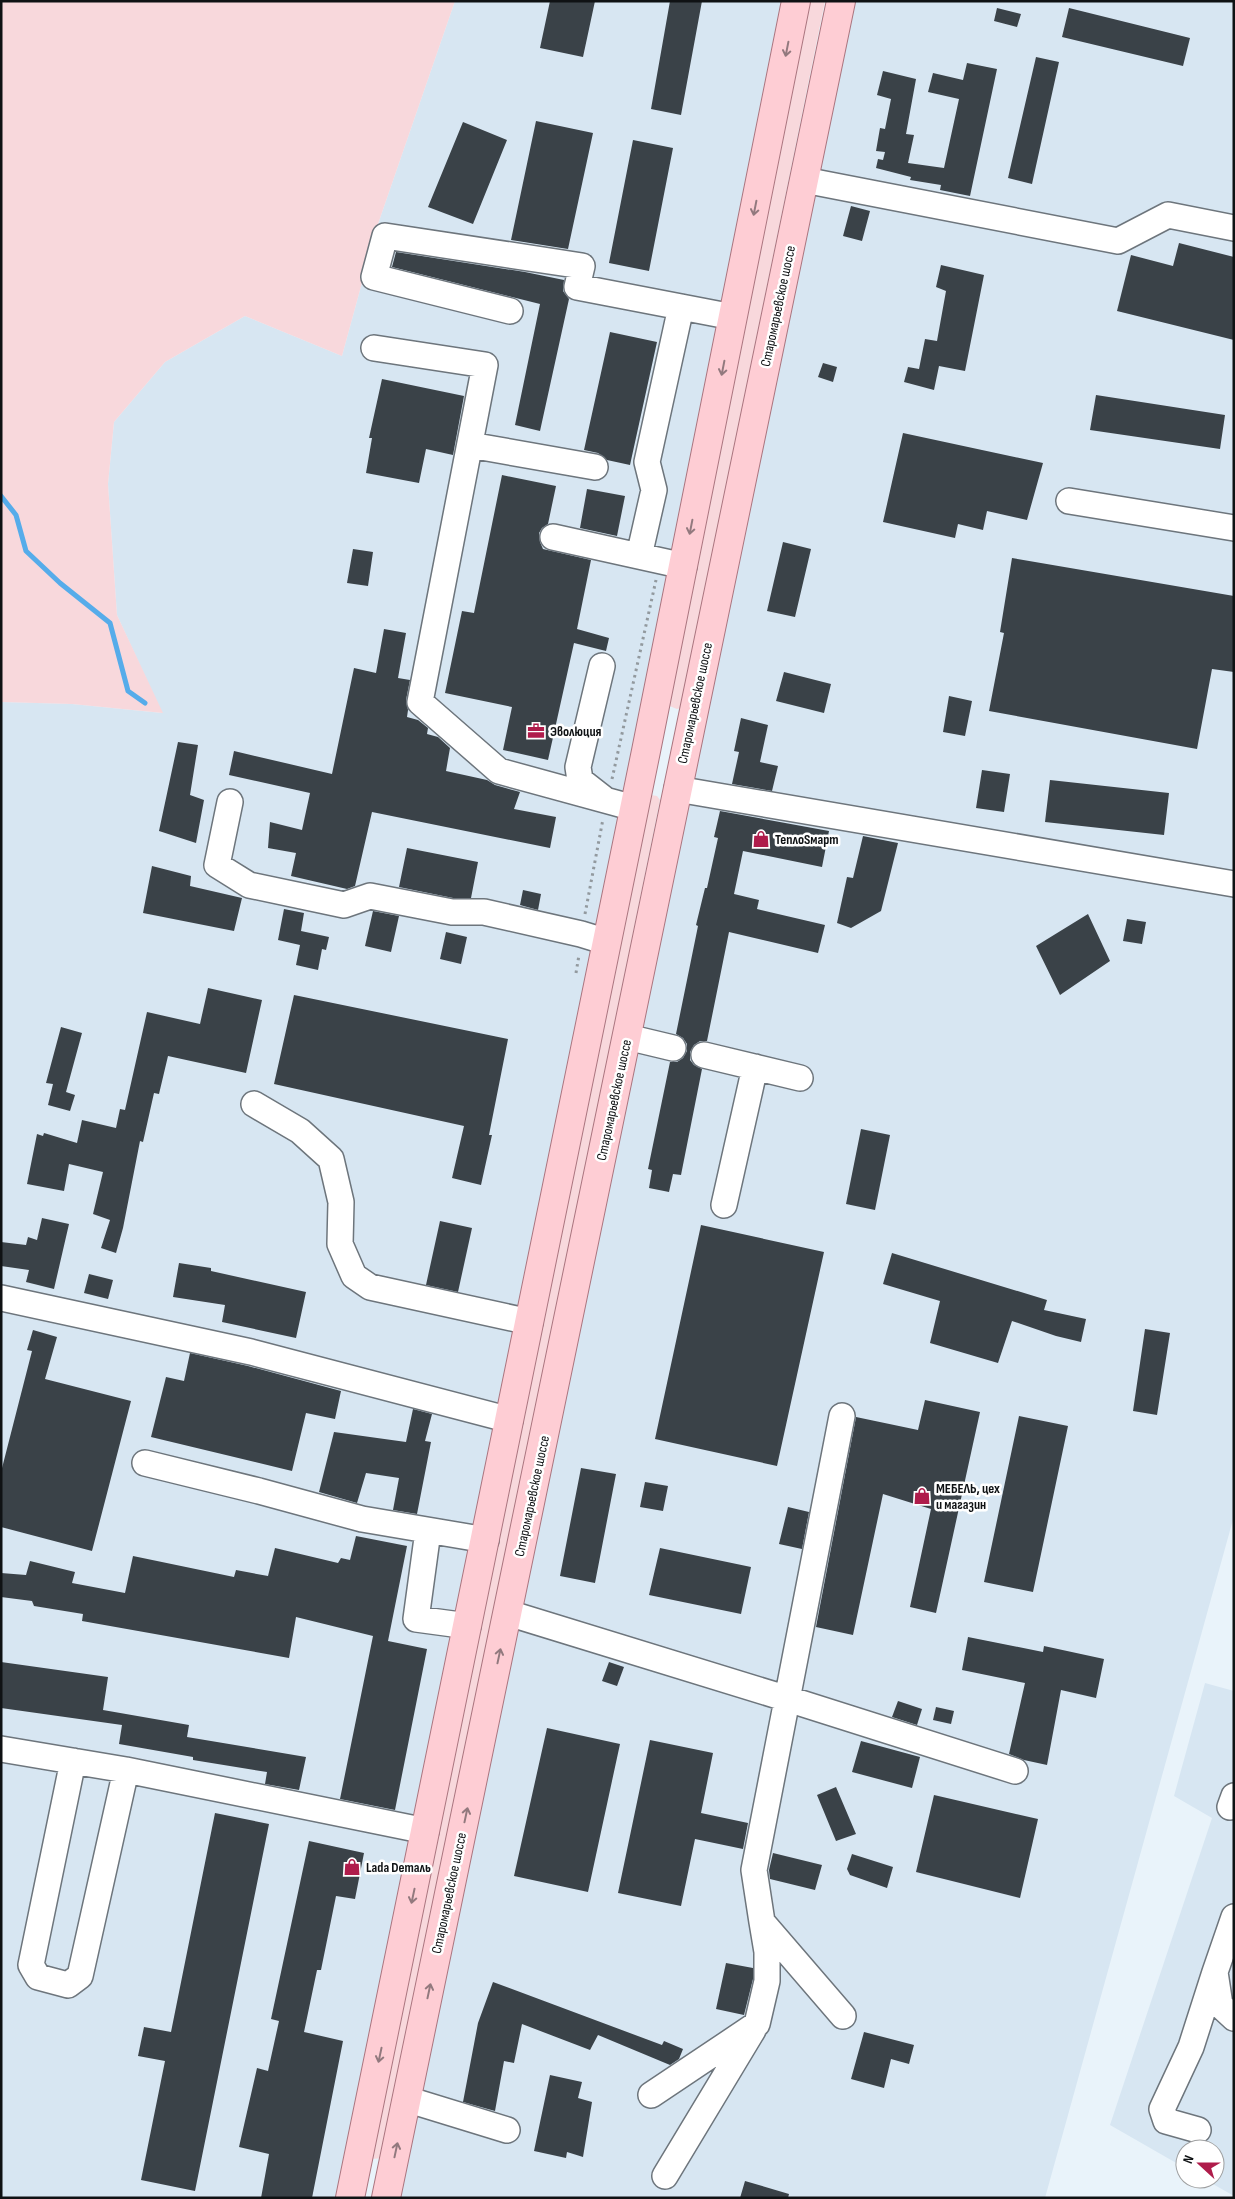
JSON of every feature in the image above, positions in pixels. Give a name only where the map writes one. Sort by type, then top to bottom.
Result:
[{"type":"main road","points":[[350,2198],[684,566],[796,1]]},
{"type":"main road","name":"Старомарьевское шоссе","points":[[386,2198],[841,1]]},
{"type":"main road","points":[[646,751],[683,757]]},
{"type":"lane","points":[[804,180],[1118,241],[1168,215],[1234,228]]},
{"type":"lane","points":[[510,311],[374,277],[385,236],[582,266],[577,287],[733,317]]},
{"type":"lane","points":[[639,556],[654,490],[647,462],[681,307]]},
{"type":"lane","points":[[374,348],[485,365],[420,702],[499,771],[634,808]]},
{"type":"lane","points":[[470,445],[595,467]]},
{"type":"lane","points":[[1069,501],[1234,528]]},
{"type":"lane","points":[[553,537],[684,566]]},
{"type":"lane","points":[[602,666],[578,767],[580,780],[607,801]]},
{"type":"lane","points":[[677,789],[1234,884]]},
{"type":"lane","points":[[230,802],[217,864],[249,885],[344,905],[370,896],[452,912],[484,912],[581,934],[607,942]]},
{"type":"lane","points":[[627,1037],[673,1048]]},
{"type":"lane","points":[[704,1055],[800,1078]]},
{"type":"lane","points":[[724,1205],[755,1067]]},
{"type":"lane","points":[[254,1104],[300,1131],[331,1160],[341,1202],[340,1244],[354,1276],[370,1287],[530,1322]]},
{"type":"lane","points":[[1,1298],[251,1352],[510,1420]]},
{"type":"lane","points":[[665,2176],[757,2024],[767,1981],[767,1952],[754,1870],[842,1416]]},
{"type":"lane","points":[[145,1463],[362,1519],[486,1540]]},
{"type":"lane","points":[[428,1531],[416,1619],[468,1626]]},
{"type":"lane","points":[[508,1613],[788,1698],[1015,1771]]},
{"type":"lane","points":[[1,1749],[126,1770],[426,1831]]},
{"type":"lane","points":[[73,1761],[30,1965],[38,1977],[68,1984],[80,1976],[126,1770]]},
{"type":"lane","points":[[1198,2130],[1166,2121],[1162,2109],[1191,2047],[1234,1917]]},
{"type":"lane","points":[[762,1922],[843,2016]]},
{"type":"lane","points":[[1215,1972],[1220,2006],[1234,2018]]},
{"type":"lane","points":[[651,2095],[757,2024]]},
{"type":"lane","points":[[406,2099],[507,2130]]},
{"type":"shaded area","points":[[1,1],[455,1],[378,224],[342,356],[245,316],[165,362],[114,422],[108,484],[117,615],[163,713],[72,704],[1,702]]},
{"type":"shaded area","points":[[455,1],[791,1],[343,2198],[1,2198],[1,702],[72,704],[162,713],[117,615],[108,484],[114,422],[165,362],[245,316],[342,356],[378,224]]},
{"type":"shaded area","points":[[810,1],[825,1],[681,708],[677,709],[667,705]]},
{"type":"shaded area","points":[[852,1],[1234,1],[1234,1516],[1045,2198],[397,2198]]},
{"type":"shaded area","points":[[651,795],[657,796],[660,800],[384,2158],[371,2159]]},
{"type":"shaded area","points":[[1205,1683],[1234,1691],[1234,2196],[1222,2189],[1225,2189],[1225,2139],[1175,2139],[1175,2162],[1110,2125],[1212,1818],[1174,1796]]},
{"type":"building","points":[[550,1],[595,1],[583,57],[540,48]]},
{"type":"building","points":[[670,1],[702,1],[681,115],[651,109]]},
{"type":"building","points":[[997,8],[1021,14],[1017,27],[994,21]]},
{"type":"building","points":[[1069,8],[1190,38],[1183,66],[1062,37]]},
{"type":"building","points":[[1036,57],[1059,62],[1032,184],[1008,178]]},
{"type":"building","points":[[967,63],[997,69],[970,196],[940,190],[941,185],[910,180],[911,177],[876,168],[878,159],[883,160],[885,152],[876,151],[880,128],[885,129],[891,99],[877,95],[883,71],[916,79],[906,134],[914,135],[908,163],[944,168],[959,99],[928,92],[933,73],[963,80]]},
{"type":"building","points":[[536,121],[593,133],[568,249],[511,240]]},
{"type":"building","points":[[463,122],[507,140],[473,224],[428,207]]},
{"type":"building","points":[[633,140],[673,148],[649,271],[609,263]]},
{"type":"building","points":[[851,206],[870,211],[862,241],[843,236]]},
{"type":"building","points":[[1179,243],[1234,257],[1234,340],[1117,311],[1131,255],[1173,266]]},
{"type":"building","points":[[396,252],[564,280],[563,291],[569,299],[540,431],[515,425],[540,304],[392,267]]},
{"type":"building","points":[[941,265],[984,275],[965,371],[939,366],[934,390],[904,382],[908,367],[919,369],[925,339],[937,341],[946,291],[936,287]]},
{"type":"building","points":[[610,332],[657,342],[630,465],[607,460],[598,453],[584,450]]},
{"type":"building","points":[[823,363],[837,367],[833,382],[818,377]]},
{"type":"building","points":[[382,379],[464,396],[453,455],[426,449],[419,483],[366,473],[372,438],[369,438]]},
{"type":"building","points":[[1096,395],[1225,415],[1220,449],[1090,430]]},
{"type":"building","points":[[903,433],[1043,463],[1027,520],[987,511],[983,530],[958,524],[955,538],[883,522]]},
{"type":"building","points":[[502,475],[556,486],[548,524],[539,533],[540,542],[543,549],[591,560],[577,629],[609,638],[606,651],[574,643],[548,760],[503,750],[512,707],[445,693],[462,611],[474,613]]},
{"type":"building","points":[[587,489],[625,496],[617,536],[580,528]]},
{"type":"building","points":[[783,542],[811,549],[795,617],[767,611]]},
{"type":"building","points":[[353,549],[373,552],[368,586],[347,583]]},
{"type":"building","points":[[1012,558],[1234,596],[1234,672],[1212,669],[1197,749],[989,711],[1004,633],[1000,632]]},
{"type":"building","points":[[384,629],[406,633],[398,678],[410,680],[406,700],[407,717],[418,720],[428,728],[427,734],[438,737],[450,748],[446,771],[487,780],[495,785],[520,792],[514,809],[556,817],[550,848],[372,812],[355,886],[347,889],[291,876],[296,853],[268,848],[270,822],[302,830],[310,793],[229,775],[234,751],[332,774],[354,668],[376,673]]},
{"type":"building","points":[[784,672],[831,684],[824,713],[776,701]]},
{"type":"building","points":[[949,696],[972,701],[965,736],[943,732]]},
{"type":"building","points":[[741,718],[768,725],[760,762],[778,766],[772,791],[732,784],[739,752],[734,751]]},
{"type":"building","points":[[178,742],[198,745],[190,795],[204,800],[196,843],[159,831]]},
{"type":"building","points":[[982,770],[1010,774],[1004,812],[976,808]]},
{"type":"building","points":[[1050,780],[1169,793],[1164,835],[1045,822]]},
{"type":"building","points":[[720,811],[829,831],[822,867],[743,851],[734,894],[759,900],[757,909],[825,925],[818,953],[729,932],[707,1041],[700,1041],[694,1045],[690,1052],[690,1060],[694,1065],[702,1069],[681,1175],[673,1174],[669,1192],[649,1188],[652,1170],[648,1169],[670,1062],[677,1062],[683,1058],[687,1051],[687,1044],[683,1038],[676,1034],[698,926],[696,925],[705,888],[707,888],[718,838],[714,837]]},
{"type":"building","points":[[863,836],[898,843],[881,911],[851,928],[837,923],[847,877],[853,878]]},
{"type":"building","points":[[407,848],[478,862],[471,898],[453,898],[399,887]]},
{"type":"building","points":[[152,866],[191,876],[190,886],[242,898],[234,931],[143,913]]},
{"type":"building","points":[[523,890],[541,894],[538,910],[520,905]]},
{"type":"building","points":[[284,909],[304,913],[301,931],[329,937],[326,950],[322,949],[318,970],[296,965],[300,945],[278,940]]},
{"type":"building","points":[[373,911],[399,916],[391,952],[365,946]]},
{"type":"building","points":[[1088,914],[1110,961],[1060,995],[1036,946]]},
{"type":"building","points":[[1127,919],[1146,922],[1142,944],[1123,941]]},
{"type":"building","points":[[446,932],[467,937],[461,964],[440,959]]},
{"type":"building","points":[[208,988],[262,1000],[246,1073],[168,1056],[159,1094],[154,1093],[143,1142],[140,1141],[123,1228],[116,1253],[101,1248],[110,1220],[93,1214],[103,1172],[69,1164],[64,1191],[27,1184],[37,1134],[43,1136],[44,1133],[77,1143],[82,1120],[116,1128],[120,1109],[125,1110],[147,1012],[200,1024]]},
{"type":"building","points":[[294,995],[508,1039],[489,1135],[492,1135],[481,1185],[452,1178],[464,1126],[274,1084]]},
{"type":"building","points":[[61,1027],[82,1033],[66,1092],[75,1095],[70,1111],[48,1105],[53,1084],[46,1083]]},
{"type":"building","points":[[861,1129],[890,1135],[875,1210],[846,1204]]},
{"type":"building","points":[[42,1218],[69,1224],[54,1289],[26,1282],[29,1270],[1,1266],[1,1242],[26,1245],[28,1237],[37,1240]]},
{"type":"building","points":[[440,1221],[472,1228],[458,1292],[426,1285]]},
{"type":"building","points":[[701,1225],[824,1252],[777,1466],[655,1439]]},
{"type":"building","points":[[892,1253],[1047,1300],[1044,1310],[1086,1319],[1081,1342],[1056,1336],[1012,1321],[998,1363],[930,1343],[940,1301],[883,1284]]},
{"type":"building","points":[[179,1263],[211,1268],[211,1271],[306,1292],[296,1338],[222,1322],[225,1305],[173,1297]]},
{"type":"building","points":[[89,1274],[113,1280],[108,1299],[84,1293]]},
{"type":"building","points":[[1145,1329],[1170,1333],[1157,1415],[1133,1411]]},
{"type":"building","points":[[33,1330],[57,1337],[45,1379],[131,1401],[92,1551],[1,1527],[1,1472],[32,1351],[27,1350]]},
{"type":"building","points":[[190,1353],[248,1366],[341,1391],[335,1419],[306,1413],[292,1471],[151,1437],[166,1377],[184,1381]]},
{"type":"building","points":[[925,1400],[980,1412],[936,1613],[910,1607],[931,1509],[883,1494],[853,1635],[816,1627],[856,1417],[918,1430]]},
{"type":"building","points":[[413,1409],[432,1414],[425,1441],[431,1442],[417,1514],[393,1510],[399,1478],[366,1473],[357,1503],[319,1492],[334,1432],[406,1442]]},
{"type":"building","points":[[1019,1416],[1068,1426],[1033,1592],[984,1582]]},
{"type":"building","points":[[581,1468],[616,1474],[595,1583],[560,1576]]},
{"type":"building","points":[[645,1482],[668,1486],[663,1511],[640,1507]]},
{"type":"building","points":[[788,1507],[809,1512],[802,1549],[779,1544]]},
{"type":"building","points":[[356,1536],[407,1546],[388,1641],[427,1649],[395,1810],[340,1799],[373,1636],[296,1617],[289,1658],[82,1621],[83,1614],[34,1606],[32,1601],[1,1597],[1,1573],[26,1575],[30,1561],[75,1572],[72,1583],[125,1593],[133,1556],[234,1577],[236,1570],[268,1576],[275,1548],[338,1563],[341,1558],[350,1560]]},
{"type":"building","points":[[660,1548],[751,1567],[741,1614],[649,1595]]},
{"type":"building","points":[[968,1637],[1043,1652],[1044,1646],[1104,1659],[1096,1698],[1061,1690],[1047,1765],[1024,1760],[1009,1754],[1025,1683],[962,1670]]},
{"type":"building","points":[[1,1662],[108,1677],[103,1710],[189,1725],[187,1737],[306,1757],[299,1790],[265,1784],[267,1772],[193,1760],[193,1757],[119,1744],[122,1725],[1,1708]]},
{"type":"building","points":[[609,1662],[624,1667],[617,1686],[602,1681]]},
{"type":"building","points":[[898,1701],[922,1709],[917,1725],[892,1717]]},
{"type":"building","points":[[936,1707],[954,1711],[951,1724],[933,1720]]},
{"type":"building","points":[[547,1728],[620,1744],[588,1892],[514,1876]]},
{"type":"building","points":[[650,1740],[713,1753],[701,1813],[748,1823],[743,1849],[695,1839],[681,1906],[618,1893]]},
{"type":"building","points":[[861,1741],[920,1757],[912,1788],[852,1772]]},
{"type":"building","points":[[836,1787],[856,1834],[836,1841],[817,1795]]},
{"type":"building","points":[[934,1795],[1038,1819],[1020,1898],[916,1872]]},
{"type":"building","points":[[215,1813],[269,1824],[195,2191],[141,2180],[165,2061],[138,2056],[144,2027],[171,2032]]},
{"type":"building","points":[[309,1841],[364,1853],[355,1899],[336,1896],[321,1970],[317,1970],[304,2032],[343,2041],[312,2198],[261,2198],[269,2154],[239,2147],[257,2068],[268,2071],[279,2021],[271,2019]]},
{"type":"building","points":[[773,1853],[822,1865],[815,1890],[770,1879],[769,1870]]},
{"type":"building","points":[[852,1854],[893,1867],[887,1888],[850,1875],[847,1869]]},
{"type":"building","points":[[726,1963],[753,1968],[753,1979],[744,2015],[716,2009]]},
{"type":"building","points":[[493,1982],[662,2045],[664,2041],[683,2049],[679,2059],[670,2065],[598,2035],[590,2050],[522,2024],[514,2063],[504,2061],[495,2111],[463,2102],[478,2023]]},
{"type":"building","points":[[864,2032],[914,2045],[909,2064],[891,2059],[884,2088],[851,2079]]},
{"type":"building","points":[[550,2075],[582,2082],[578,2098],[592,2102],[583,2157],[567,2152],[566,2158],[534,2151]]},
{"type":"building","points":[[745,2181],[789,2194],[788,2198],[740,2198]]},
{"type":"waterway","points":[[1,496],[16,515],[26,551],[60,583],[110,623],[128,691],[145,703]]},
{"type":"place","name":"Эволюция","points":[[536,731]]},
{"type":"place","name":"ТеплоSмарт","points":[[761,839]]},
{"type":"place","name":"МЕБЕЛЬ, цех и магазин","points":[[922,1496]]},
{"type":"place","name":"Lada Dеталь","points":[[352,1867]]}]
